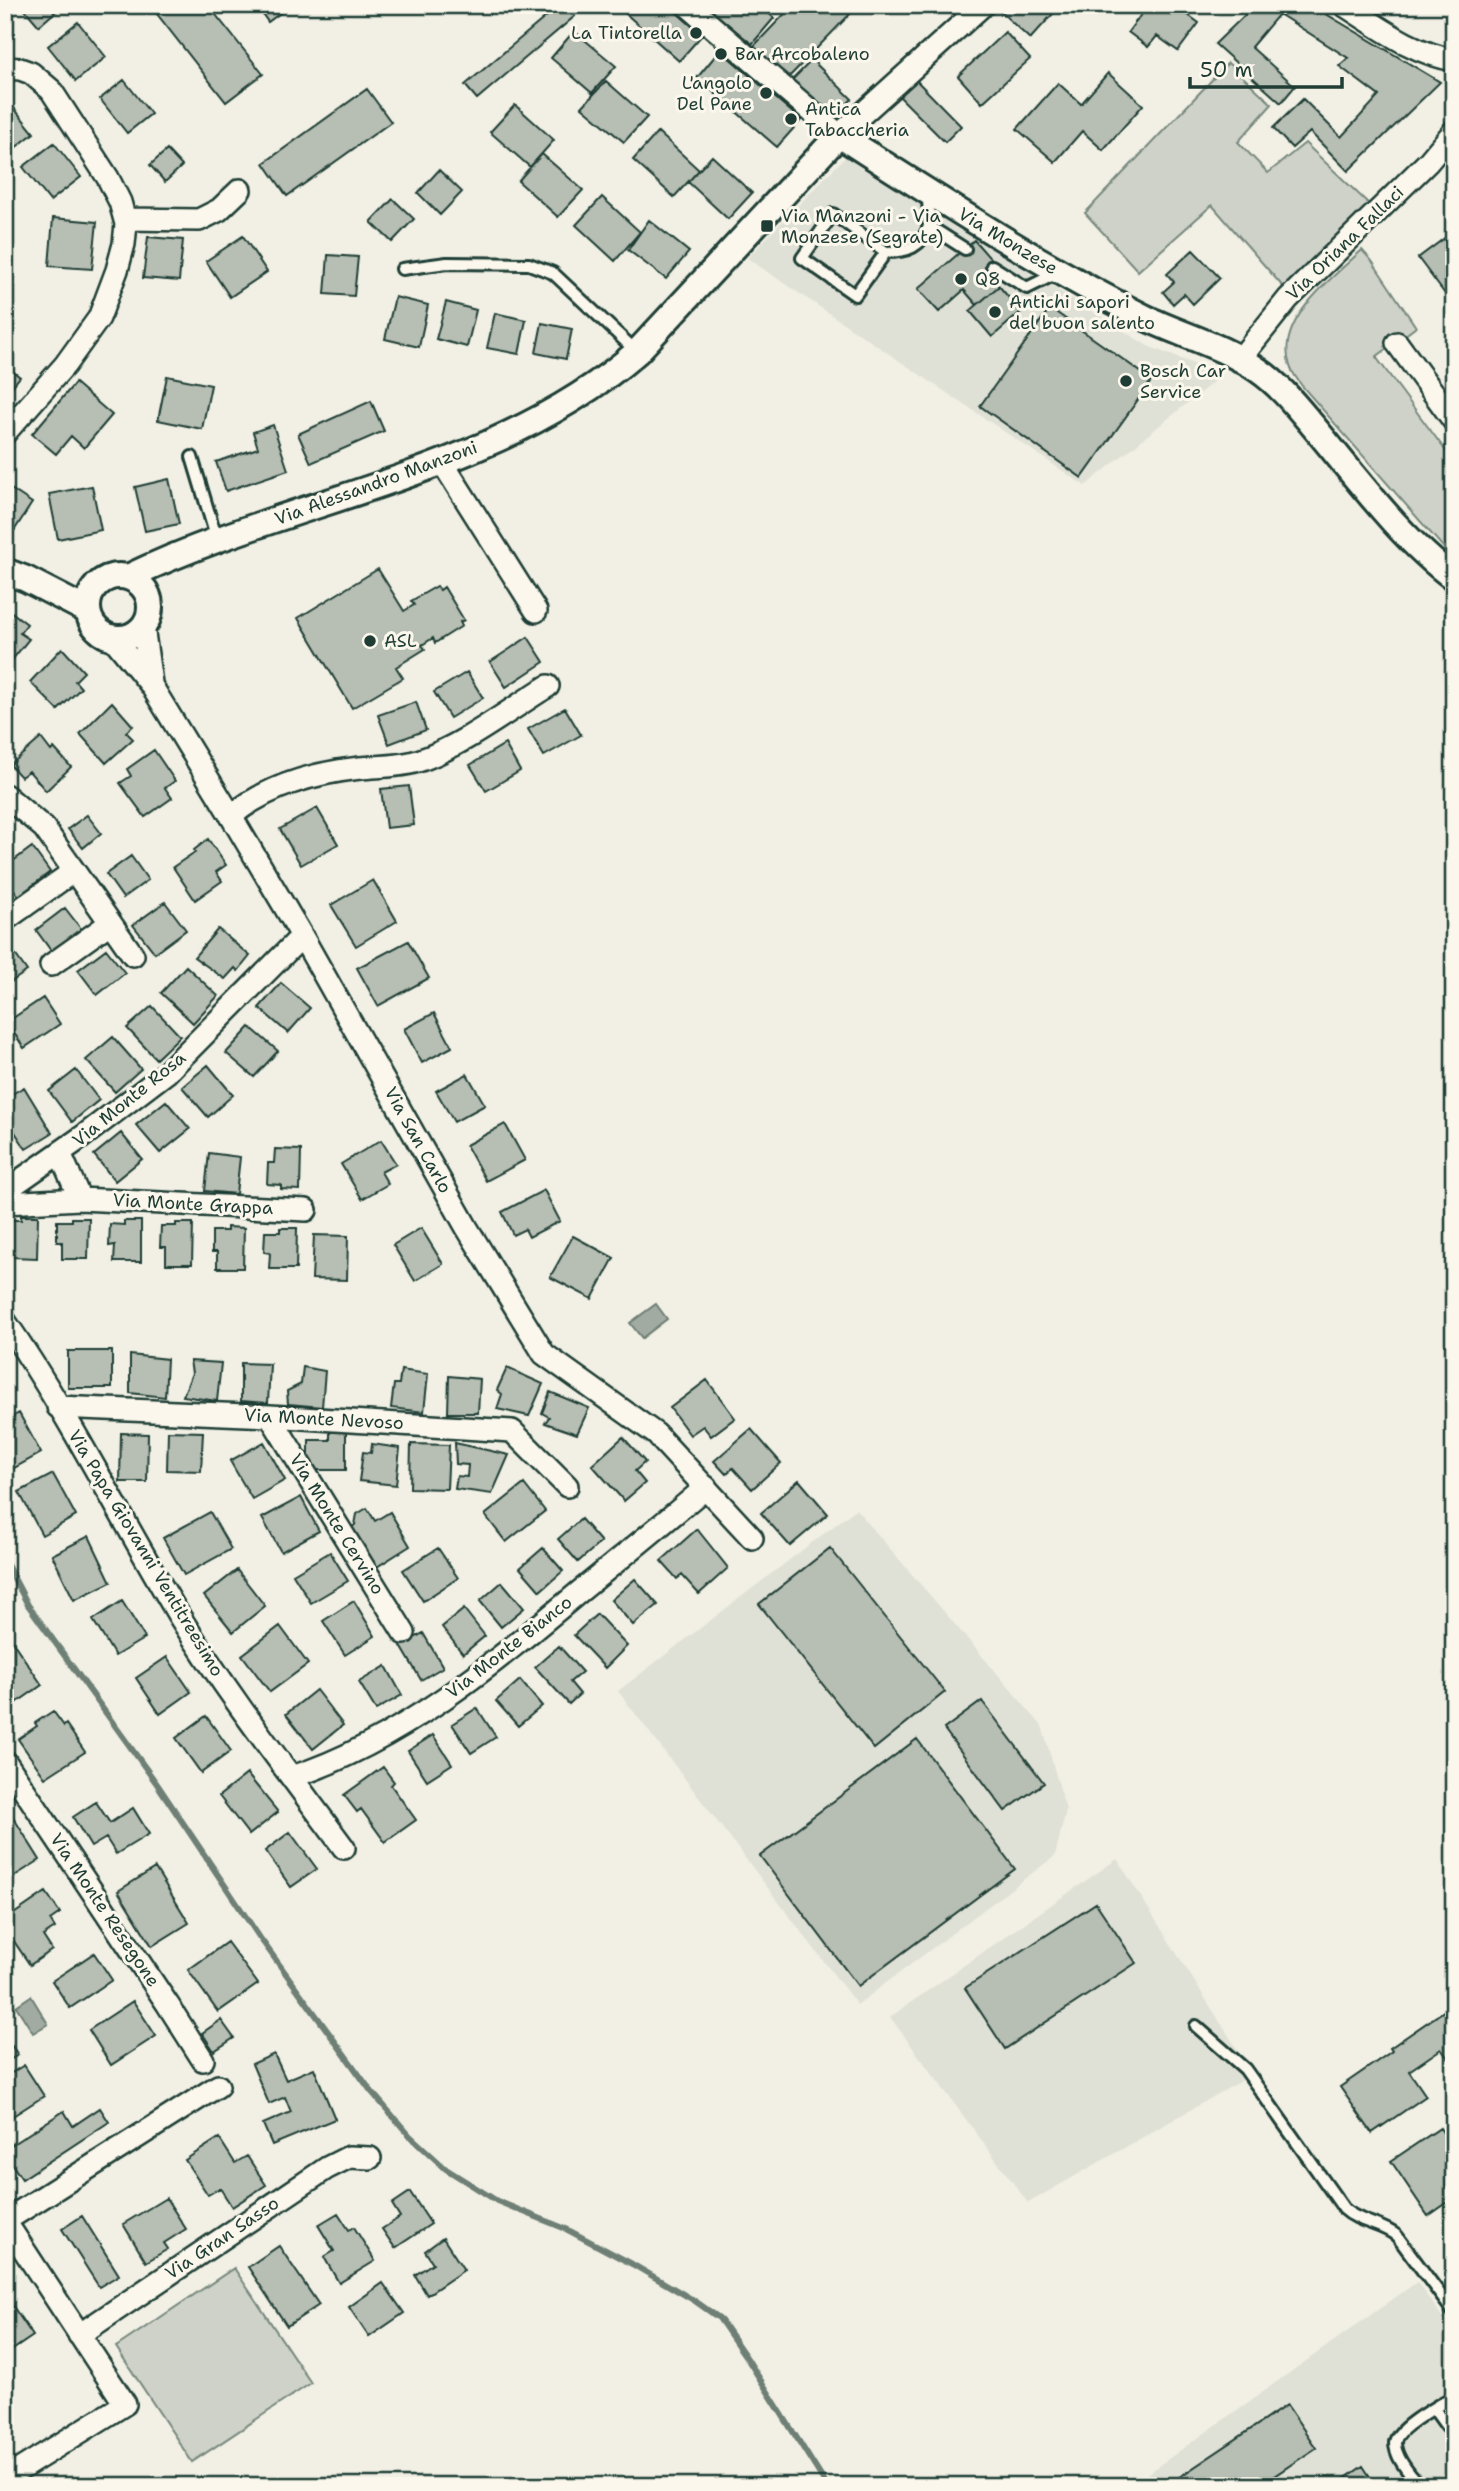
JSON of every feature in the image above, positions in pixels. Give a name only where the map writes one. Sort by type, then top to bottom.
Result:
[{"type":"street","name":"Via Monzese","points":[[687,5],[839,135],[928,192],[1059,272],[1144,317],[1240,359],[1259,371],[1281,390],[1414,544],[1454,578]]},
{"type":"street","points":[[839,135],[983,5]]},
{"type":"street","points":[[1344,5],[1410,46],[1433,57],[1454,60]]},
{"type":"street","points":[[5,68],[31,72],[51,90],[108,178],[125,219],[124,244],[99,318],[65,365],[5,433]]},
{"type":"street","name":"Via Oriana Fallaci","points":[[1240,359],[1287,299],[1428,162],[1454,131]]},
{"type":"street","name":"Via Alessandro Manzoni","points":[[126,583],[175,555],[442,462],[561,405],[595,385],[637,352],[839,135]]},
{"type":"street","points":[[125,219],[199,220],[219,209],[240,190]]},
{"type":"street","points":[[1397,343],[1454,421]]},
{"type":"street","points":[[442,462],[536,611]]},
{"type":"street","points":[[16,575],[66,585],[126,583]]},
{"type":"street","points":[[16,575],[88,611]]},
{"type":"street","points":[[126,583],[149,609],[143,626],[129,636],[105,635],[96,628],[88,611],[91,592],[126,583]]},
{"type":"street","name":"Via San Carlo","points":[[143,626],[151,685]]},
{"type":"street","name":"Via San Carlo","points":[[112,637],[151,685],[231,816],[467,1227],[544,1354],[656,1434],[752,1538]]},
{"type":"street","points":[[231,816],[267,793],[301,779],[344,770],[409,764],[431,756],[548,686]]},
{"type":"street","points":[[5,795],[44,828],[132,955]]},
{"type":"street","points":[[5,920],[74,871]]},
{"type":"street","points":[[51,965],[110,923]]},
{"type":"street","name":"Via Monte Rosa","points":[[5,1191],[166,1073],[302,936]]},
{"type":"street","points":[[60,1153],[80,1199]]},
{"type":"street","name":"Via Monte Grappa","points":[[5,1203],[80,1199],[306,1210]]},
{"type":"street","name":"Via Papa Giovanni Ventitreesimo","points":[[5,1321],[106,1486],[180,1617],[344,1849]]},
{"type":"street","name":"Via Monte Nevoso","points":[[58,1407],[270,1416],[512,1431],[567,1486]]},
{"type":"street","name":"Via Monte Cervino","points":[[270,1416],[404,1633]]},
{"type":"street","name":"Via Monte Bianco","points":[[292,1777],[349,1755],[457,1689],[518,1643],[706,1487]]},
{"type":"street","name":"Via Monte Resegone","points":[[5,1761],[168,2004],[202,2060]]},
{"type":"street","points":[[8,2476],[125,2404],[5,2221],[218,2086]]},
{"type":"street","name":"Via Gran Sasso","points":[[79,2335],[327,2168],[349,2157],[370,2158]]},
{"type":"lane","points":[[886,252],[855,295],[802,258],[833,214],[886,252],[909,250],[926,236],[929,226],[928,192]]},
{"type":"lane","points":[[929,226],[965,249]]},
{"type":"lane","points":[[402,269],[447,262],[529,264],[553,273],[637,352]]},
{"type":"lane","points":[[992,266],[1027,288],[1059,272]]},
{"type":"lane","points":[[192,457],[211,542]]},
{"type":"lane","points":[[1196,2026],[1245,2069],[1344,2208],[1358,2218],[1386,2227],[1397,2236],[1454,2313]]},
{"type":"lane","points":[[1419,2486],[1403,2463],[1395,2443],[1400,2432],[1454,2396]]},
{"type":"lane","points":[[1434,2409],[1447,2427]]},
{"type":"shaded area","points":[[1228,63],[1272,104],[1238,142],[1268,173],[1305,143],[1369,204],[1284,288],[1212,205],[1138,271],[1085,213]]},
{"type":"shaded area","points":[[845,157],[1148,346],[1222,375],[1085,486],[747,258]]},
{"type":"shaded area","points":[[1362,250],[1416,327],[1376,357],[1454,462],[1454,556],[1449,554],[1302,386],[1290,366],[1287,349],[1290,333],[1298,317],[1322,287]]},
{"type":"shaded area","points":[[656,1304],[667,1319],[642,1338],[630,1323]]},
{"type":"shaded area","points":[[856,1509],[1042,1726],[1066,1810],[1055,1856],[857,2005],[618,1691]]},
{"type":"shaded area","points":[[1117,1859],[1253,2074],[1028,2203],[890,2017]]},
{"type":"shaded area","points":[[31,1996],[48,2024],[33,2033],[16,2006]]},
{"type":"shaded area","points":[[234,2268],[311,2383],[192,2462],[116,2347]]},
{"type":"shaded area","points":[[1417,2282],[1454,2333],[1454,2486],[1130,2486]]},
{"type":"building","points":[[21,5],[63,5],[39,26]]},
{"type":"building","points":[[150,5],[208,5],[263,74],[226,102]]},
{"type":"building","points":[[256,5],[291,5],[268,22]]},
{"type":"building","points":[[560,5],[566,5],[575,16],[477,99],[465,85]]},
{"type":"building","points":[[616,5],[668,5],[702,35],[679,61]]},
{"type":"building","points":[[704,5],[770,5],[766,11],[774,18],[752,44]]},
{"type":"building","points":[[793,5],[847,5],[853,11],[786,80],[753,47]]},
{"type":"building","points":[[1010,5],[1061,5],[1030,39],[1002,13]]},
{"type":"building","points":[[1140,5],[1183,5],[1180,9],[1199,23],[1178,51],[1157,36],[1148,47],[1128,32],[1145,9]]},
{"type":"building","points":[[1255,5],[1311,5],[1440,82],[1348,171],[1310,132],[1292,148],[1273,128],[1303,99],[1341,137],[1379,96],[1339,66],[1348,58],[1279,14],[1251,47],[1295,86],[1281,103],[1215,44]]},
{"type":"building","points":[[78,22],[106,57],[76,81],[48,46]]},
{"type":"building","points":[[574,31],[616,66],[592,93],[551,58]]},
{"type":"building","points":[[1005,32],[1030,59],[982,103],[958,76]]},
{"type":"building","points":[[720,50],[801,120],[777,147],[697,78]]},
{"type":"building","points":[[812,60],[852,99],[832,119],[792,80]]},
{"type":"building","points":[[1108,73],[1143,105],[1103,150],[1082,131],[1055,162],[1017,129],[1058,83],[1081,104]]},
{"type":"building","points":[[912,76],[961,126],[945,142],[895,92]]},
{"type":"building","points":[[124,80],[151,114],[127,133],[100,99]]},
{"type":"building","points":[[606,81],[647,117],[624,142],[582,107]]},
{"type":"building","points":[[367,89],[391,122],[287,196],[264,163]]},
{"type":"building","points":[[5,97],[34,133],[5,156]]},
{"type":"building","points":[[515,105],[554,140],[530,167],[490,132]]},
{"type":"building","points":[[658,132],[699,170],[674,197],[633,160]]},
{"type":"building","points":[[54,143],[81,177],[50,201],[23,167]]},
{"type":"building","points":[[167,150],[182,166],[165,182],[150,165]]},
{"type":"building","points":[[542,154],[583,190],[558,217],[518,181]]},
{"type":"building","points":[[712,156],[752,193],[728,219],[688,182]]},
{"type":"building","points":[[439,170],[462,192],[440,215],[418,193]]},
{"type":"building","points":[[602,197],[640,232],[615,261],[576,225]]},
{"type":"building","points":[[393,199],[414,219],[392,242],[371,222]]},
{"type":"building","points":[[53,218],[97,222],[92,269],[49,266]]},
{"type":"building","points":[[649,220],[689,252],[666,279],[628,250]]},
{"type":"building","points":[[1454,231],[1454,300],[1451,302],[1418,258]]},
{"type":"building","points":[[243,236],[267,272],[230,297],[206,261]]},
{"type":"building","points":[[148,237],[183,240],[179,281],[143,278]]},
{"type":"building","name":"Q8","points":[[974,240],[995,264],[986,271],[999,286],[977,305],[964,290],[939,312],[918,289]]},
{"type":"building","points":[[1193,250],[1220,278],[1193,304],[1184,294],[1173,304],[1163,292],[1174,282],[1167,274]]},
{"type":"building","points":[[328,255],[358,257],[354,296],[325,294]]},
{"type":"building","name":"Antichi sapori del buon salento","points":[[999,286],[1021,312],[992,337],[970,311]]},
{"type":"building","points":[[395,297],[428,305],[419,347],[385,339]]},
{"type":"building","points":[[446,302],[476,310],[467,347],[436,339]]},
{"type":"building","points":[[1050,308],[1152,380],[1082,478],[980,406]]},
{"type":"building","points":[[495,313],[526,320],[519,354],[487,348]]},
{"type":"building","points":[[542,323],[572,329],[566,359],[536,353]]},
{"type":"building","points":[[5,365],[20,377],[5,395]]},
{"type":"building","points":[[167,376],[211,385],[202,429],[158,420]]},
{"type":"building","points":[[75,383],[112,415],[84,448],[71,436],[56,454],[32,434]]},
{"type":"building","points":[[371,401],[384,431],[311,463],[298,434]]},
{"type":"building","points":[[273,425],[288,470],[226,491],[216,462],[258,448],[253,432]]},
{"type":"building","points":[[169,479],[179,524],[145,531],[135,487]]},
{"type":"building","points":[[5,485],[32,503],[10,537],[5,533]]},
{"type":"building","points":[[92,486],[101,530],[58,539],[49,494]]},
{"type":"building","name":"ASL","points":[[378,569],[404,611],[414,605],[411,601],[437,586],[440,590],[444,587],[464,620],[460,622],[462,626],[435,643],[433,638],[422,645],[425,649],[396,667],[403,678],[352,708],[298,618]]},
{"type":"building","points":[[5,607],[27,624],[20,633],[29,639],[8,665],[5,663]]},
{"type":"building","points":[[528,637],[544,662],[506,687],[490,662]]},
{"type":"building","points":[[62,648],[84,672],[75,681],[81,688],[58,710],[30,682]]},
{"type":"building","points":[[467,672],[483,698],[450,718],[434,692]]},
{"type":"building","points":[[112,702],[133,726],[126,732],[133,739],[106,763],[80,734]]},
{"type":"building","points":[[416,702],[426,730],[389,744],[378,715]]},
{"type":"building","points":[[565,708],[581,735],[544,756],[528,729]]},
{"type":"building","points":[[41,738],[51,751],[54,748],[71,767],[46,791],[29,771],[21,777],[10,765]]},
{"type":"building","points":[[505,744],[520,771],[486,791],[470,765]]},
{"type":"building","points":[[154,750],[175,781],[165,788],[172,798],[145,817],[120,783],[131,776],[127,769]]},
{"type":"building","points":[[409,786],[414,825],[386,828],[381,789]]},
{"type":"building","points":[[317,808],[338,844],[301,865],[280,829]]},
{"type":"building","points":[[87,815],[101,833],[83,848],[68,829]]},
{"type":"building","points":[[208,839],[226,865],[216,872],[222,881],[195,900],[173,867]]},
{"type":"building","points":[[32,847],[50,872],[19,896],[5,878],[5,867]]},
{"type":"building","points":[[131,856],[148,880],[123,898],[106,874]]},
{"type":"building","points":[[373,880],[397,921],[356,946],[331,905]]},
{"type":"building","points":[[165,902],[186,930],[155,953],[133,925]]},
{"type":"building","points":[[65,908],[82,930],[52,952],[36,930]]},
{"type":"building","points":[[218,929],[250,956],[238,971],[235,968],[225,979],[194,957]]},
{"type":"building","points":[[5,940],[27,971],[5,986]]},
{"type":"building","points":[[408,941],[429,978],[378,1006],[357,968]]},
{"type":"building","points":[[106,949],[125,973],[97,995],[78,970]]},
{"type":"building","points":[[186,966],[218,996],[193,1023],[161,993]]},
{"type":"building","points":[[281,983],[310,1008],[288,1033],[259,1008]]},
{"type":"building","points":[[43,998],[60,1024],[24,1048],[7,1022]]},
{"type":"building","points":[[152,1006],[180,1036],[156,1059],[127,1028]]},
{"type":"building","points":[[434,1013],[452,1047],[422,1063],[404,1029]]},
{"type":"building","points":[[250,1027],[278,1051],[254,1077],[226,1053]]},
{"type":"building","points":[[113,1037],[141,1069],[115,1092],[86,1060]]},
{"type":"building","points":[[208,1065],[233,1095],[208,1117],[182,1087]]},
{"type":"building","points":[[76,1070],[99,1100],[72,1122],[49,1091]]},
{"type":"building","points":[[467,1074],[485,1105],[454,1122],[436,1091]]},
{"type":"building","points":[[24,1087],[52,1133],[26,1149],[9,1123],[5,1105],[5,1098]]},
{"type":"building","points":[[166,1101],[190,1129],[160,1153],[136,1125]]},
{"type":"building","points":[[505,1124],[525,1160],[486,1181],[466,1145]]},
{"type":"building","points":[[121,1133],[142,1159],[115,1181],[94,1155]]},
{"type":"building","points":[[381,1140],[396,1164],[381,1172],[388,1184],[362,1199],[341,1164]]},
{"type":"building","points":[[275,1149],[301,1150],[300,1190],[281,1189],[281,1185],[267,1184],[268,1163],[274,1163]]},
{"type":"building","points":[[209,1153],[240,1157],[236,1194],[205,1191]]},
{"type":"building","points":[[544,1190],[560,1221],[529,1237],[525,1229],[513,1235],[502,1212]]},
{"type":"building","points":[[21,1216],[38,1216],[37,1258],[11,1257],[11,1241],[6,1241],[6,1220],[21,1220]]},
{"type":"building","points":[[72,1218],[89,1218],[88,1259],[62,1259],[62,1242],[57,1242],[57,1221],[72,1221]]},
{"type":"building","points":[[124,1221],[141,1221],[141,1262],[114,1262],[115,1245],[109,1246],[110,1224],[124,1225]]},
{"type":"building","points":[[176,1223],[193,1223],[192,1264],[166,1264],[166,1247],[160,1247],[161,1226],[176,1226]]},
{"type":"building","points":[[227,1227],[244,1228],[243,1268],[217,1268],[217,1252],[212,1252],[212,1231],[227,1231]]},
{"type":"building","points":[[280,1228],[297,1228],[296,1269],[269,1269],[270,1253],[264,1252],[265,1232],[280,1232]]},
{"type":"building","points":[[421,1228],[443,1264],[415,1281],[393,1245]]},
{"type":"building","points":[[314,1235],[348,1236],[347,1280],[312,1279]]},
{"type":"building","points":[[573,1236],[614,1258],[592,1299],[550,1277]]},
{"type":"building","points":[[68,1351],[112,1351],[112,1388],[68,1388]]},
{"type":"building","points":[[130,1355],[167,1359],[165,1397],[130,1393]]},
{"type":"building","points":[[190,1361],[221,1363],[217,1401],[183,1396],[192,1373]]},
{"type":"building","points":[[241,1363],[270,1364],[268,1403],[241,1401]]},
{"type":"building","points":[[303,1367],[325,1371],[322,1407],[288,1404],[287,1391],[301,1384]]},
{"type":"building","points":[[507,1368],[543,1384],[529,1416],[497,1409],[502,1394],[497,1390]]},
{"type":"building","points":[[401,1370],[428,1374],[424,1412],[391,1408],[394,1384],[399,1384]]},
{"type":"building","points":[[449,1376],[480,1379],[478,1413],[448,1413]]},
{"type":"building","points":[[707,1380],[735,1418],[711,1436],[703,1426],[690,1435],[670,1408]]},
{"type":"building","points":[[550,1392],[589,1408],[577,1434],[545,1423],[549,1417],[542,1413]]},
{"type":"building","points":[[19,1413],[41,1453],[5,1473],[5,1421]]},
{"type":"building","points":[[751,1429],[781,1463],[752,1489],[733,1468],[726,1474],[714,1461]]},
{"type":"building","points":[[168,1431],[203,1432],[201,1471],[167,1470]]},
{"type":"building","points":[[330,1432],[346,1432],[346,1470],[309,1470],[309,1440],[330,1440]]},
{"type":"building","points":[[121,1433],[148,1434],[147,1482],[120,1482]]},
{"type":"building","points":[[623,1437],[645,1462],[635,1471],[645,1483],[624,1501],[592,1465]]},
{"type":"building","points":[[264,1442],[285,1480],[252,1499],[230,1461]]},
{"type":"building","points":[[455,1443],[509,1455],[492,1494],[455,1489],[457,1476],[467,1477],[468,1465],[456,1464]]},
{"type":"building","points":[[372,1444],[400,1448],[396,1485],[359,1481],[363,1452],[371,1453]]},
{"type":"building","points":[[411,1444],[449,1445],[447,1489],[410,1488]]},
{"type":"building","points":[[53,1474],[76,1516],[42,1535],[19,1492]]},
{"type":"building","points":[[799,1480],[828,1514],[790,1546],[761,1513]]},
{"type":"building","points":[[524,1484],[545,1511],[506,1542],[485,1515]]},
{"type":"building","points":[[301,1497],[319,1531],[281,1552],[262,1518]]},
{"type":"building","points":[[367,1508],[375,1521],[390,1512],[410,1546],[375,1568],[350,1528],[355,1525],[357,1514]]},
{"type":"building","points":[[210,1512],[231,1549],[184,1575],[163,1538]]},
{"type":"building","points":[[581,1519],[601,1542],[578,1562],[558,1539]]},
{"type":"building","points":[[697,1529],[728,1568],[699,1594],[682,1575],[677,1579],[661,1561]]},
{"type":"building","points":[[89,1536],[111,1582],[74,1600],[52,1555]]},
{"type":"building","points":[[438,1548],[458,1578],[423,1601],[403,1570]]},
{"type":"building","points":[[543,1548],[563,1571],[540,1591],[520,1568]]},
{"type":"building","points":[[830,1548],[945,1692],[874,1749],[759,1604]]},
{"type":"building","points":[[330,1552],[348,1581],[311,1603],[293,1574]]},
{"type":"building","points":[[237,1570],[265,1606],[233,1632],[204,1596]]},
{"type":"building","points":[[635,1579],[658,1605],[633,1625],[611,1600]]},
{"type":"building","points":[[502,1582],[524,1608],[501,1627],[480,1601]]},
{"type":"building","points":[[122,1601],[145,1638],[115,1656],[93,1620]]},
{"type":"building","points":[[354,1601],[375,1636],[345,1655],[323,1621]]},
{"type":"building","points":[[464,1609],[485,1636],[463,1654],[442,1627]]},
{"type":"building","points":[[597,1614],[627,1646],[605,1668],[574,1635]]},
{"type":"building","points":[[280,1626],[308,1664],[270,1692],[242,1655]]},
{"type":"building","points":[[5,1633],[42,1685],[6,1710]]},
{"type":"building","points":[[423,1633],[443,1667],[421,1680],[401,1646]]},
{"type":"building","points":[[559,1646],[582,1672],[570,1682],[580,1694],[569,1704],[535,1667]]},
{"type":"building","points":[[167,1657],[191,1692],[160,1714],[136,1678]]},
{"type":"building","points":[[386,1666],[402,1695],[376,1710],[359,1682]]},
{"type":"building","points":[[520,1680],[542,1706],[518,1726],[496,1701]]},
{"type":"building","points":[[316,1690],[343,1725],[313,1749],[286,1714]]},
{"type":"building","points":[[982,1701],[1044,1783],[1005,1811],[944,1729]]},
{"type":"building","points":[[477,1708],[496,1737],[471,1753],[452,1724]]},
{"type":"building","points":[[53,1711],[64,1726],[66,1724],[85,1752],[45,1778],[18,1739]]},
{"type":"building","points":[[206,1716],[231,1751],[201,1773],[176,1738]]},
{"type":"building","points":[[433,1735],[452,1764],[427,1780],[408,1751]]},
{"type":"building","points":[[917,1739],[1015,1869],[858,1986],[760,1856]]},
{"type":"building","points":[[383,1767],[394,1782],[391,1785],[416,1820],[385,1842],[361,1809],[357,1812],[344,1795]]},
{"type":"building","points":[[247,1774],[278,1812],[249,1835],[219,1796]]},
{"type":"building","points":[[96,1802],[110,1823],[133,1808],[149,1834],[116,1854],[106,1838],[91,1847],[73,1817]]},
{"type":"building","points":[[8,1809],[40,1860],[5,1882],[5,1811]]},
{"type":"building","points":[[290,1832],[317,1869],[291,1887],[265,1851]]},
{"type":"building","points":[[155,1868],[189,1923],[152,1946],[118,1891]]},
{"type":"building","points":[[46,1892],[60,1913],[50,1920],[55,1928],[43,1936],[52,1950],[30,1965],[5,1928],[5,1920]]},
{"type":"building","points":[[1096,1903],[1136,1963],[1005,2049],[965,1988]]},
{"type":"building","points":[[227,1942],[258,1984],[218,2012],[188,1970]]},
{"type":"building","points":[[94,1953],[112,1980],[70,2008],[52,1981]]},
{"type":"building","points":[[133,2001],[156,2036],[111,2065],[89,2030]]},
{"type":"building","points":[[1454,2004],[1454,2059],[1450,2061],[1441,2049],[1409,2071],[1426,2096],[1372,2133],[1340,2087]]},
{"type":"building","points":[[221,2020],[234,2038],[214,2051],[202,2033]]},
{"type":"building","points":[[5,2036],[18,2055],[5,2063]]},
{"type":"building","points":[[274,2054],[286,2080],[314,2068],[335,2119],[272,2145],[263,2124],[291,2112],[285,2097],[269,2104],[252,2064]]},
{"type":"building","points":[[24,2065],[44,2096],[5,2121],[5,2077]]},
{"type":"building","points":[[100,2108],[109,2122],[22,2179],[5,2154],[5,2149],[64,2111],[73,2126]]},
{"type":"building","points":[[1440,2128],[1454,2149],[1454,2198],[1428,2216],[1391,2161]]},
{"type":"building","points":[[219,2138],[235,2163],[247,2156],[266,2185],[232,2207],[220,2188],[208,2195],[185,2160]]},
{"type":"building","points":[[410,2192],[431,2224],[395,2248],[382,2229],[400,2217],[392,2204]]},
{"type":"building","points":[[166,2198],[186,2229],[164,2243],[168,2249],[146,2262],[123,2224]]},
{"type":"building","points":[[338,2213],[349,2230],[354,2227],[375,2261],[339,2283],[324,2257],[334,2251],[318,2225]]},
{"type":"building","points":[[82,2216],[119,2275],[99,2287],[62,2229]]},
{"type":"building","points":[[443,2238],[464,2270],[427,2295],[415,2275],[433,2263],[425,2251]]},
{"type":"building","points":[[279,2246],[319,2305],[287,2326],[248,2267]]},
{"type":"building","points":[[383,2283],[404,2313],[369,2337],[349,2307]]},
{"type":"building","points":[[10,2302],[33,2336],[5,2355],[5,2305]]},
{"type":"building","points":[[1287,2405],[1316,2448],[1259,2486],[1166,2486]]},
{"type":"building","points":[[1363,2466],[1376,2486],[1334,2486]]},
{"type":"waterway","points":[[5,1561],[28,1605],[157,1784],[260,1938],[371,2091],[410,2136],[446,2169],[497,2201],[566,2229],[632,2264],[719,2318],[827,2486]]},
{"type":"place","name":"La Tintorella","points":[[696,33]]},
{"type":"place","name":"Bar Arcobaleno","points":[[721,54]]},
{"type":"place","name":"L'angolo Del Pane","points":[[766,93]]},
{"type":"place","name":"Antica Tabaccheria","points":[[791,119]]},
{"type":"place","name":"Via Manzoni - Via Monzese (Segrate)","points":[[767,226]]},
{"type":"place","name":"Q8","points":[[961,279]]},
{"type":"place","name":"Antichi sapori del buon salento","points":[[995,312]]},
{"type":"place","name":"Bosch Car Service","points":[[1126,381]]},
{"type":"place","name":"ASL","points":[[370,641]]}]
